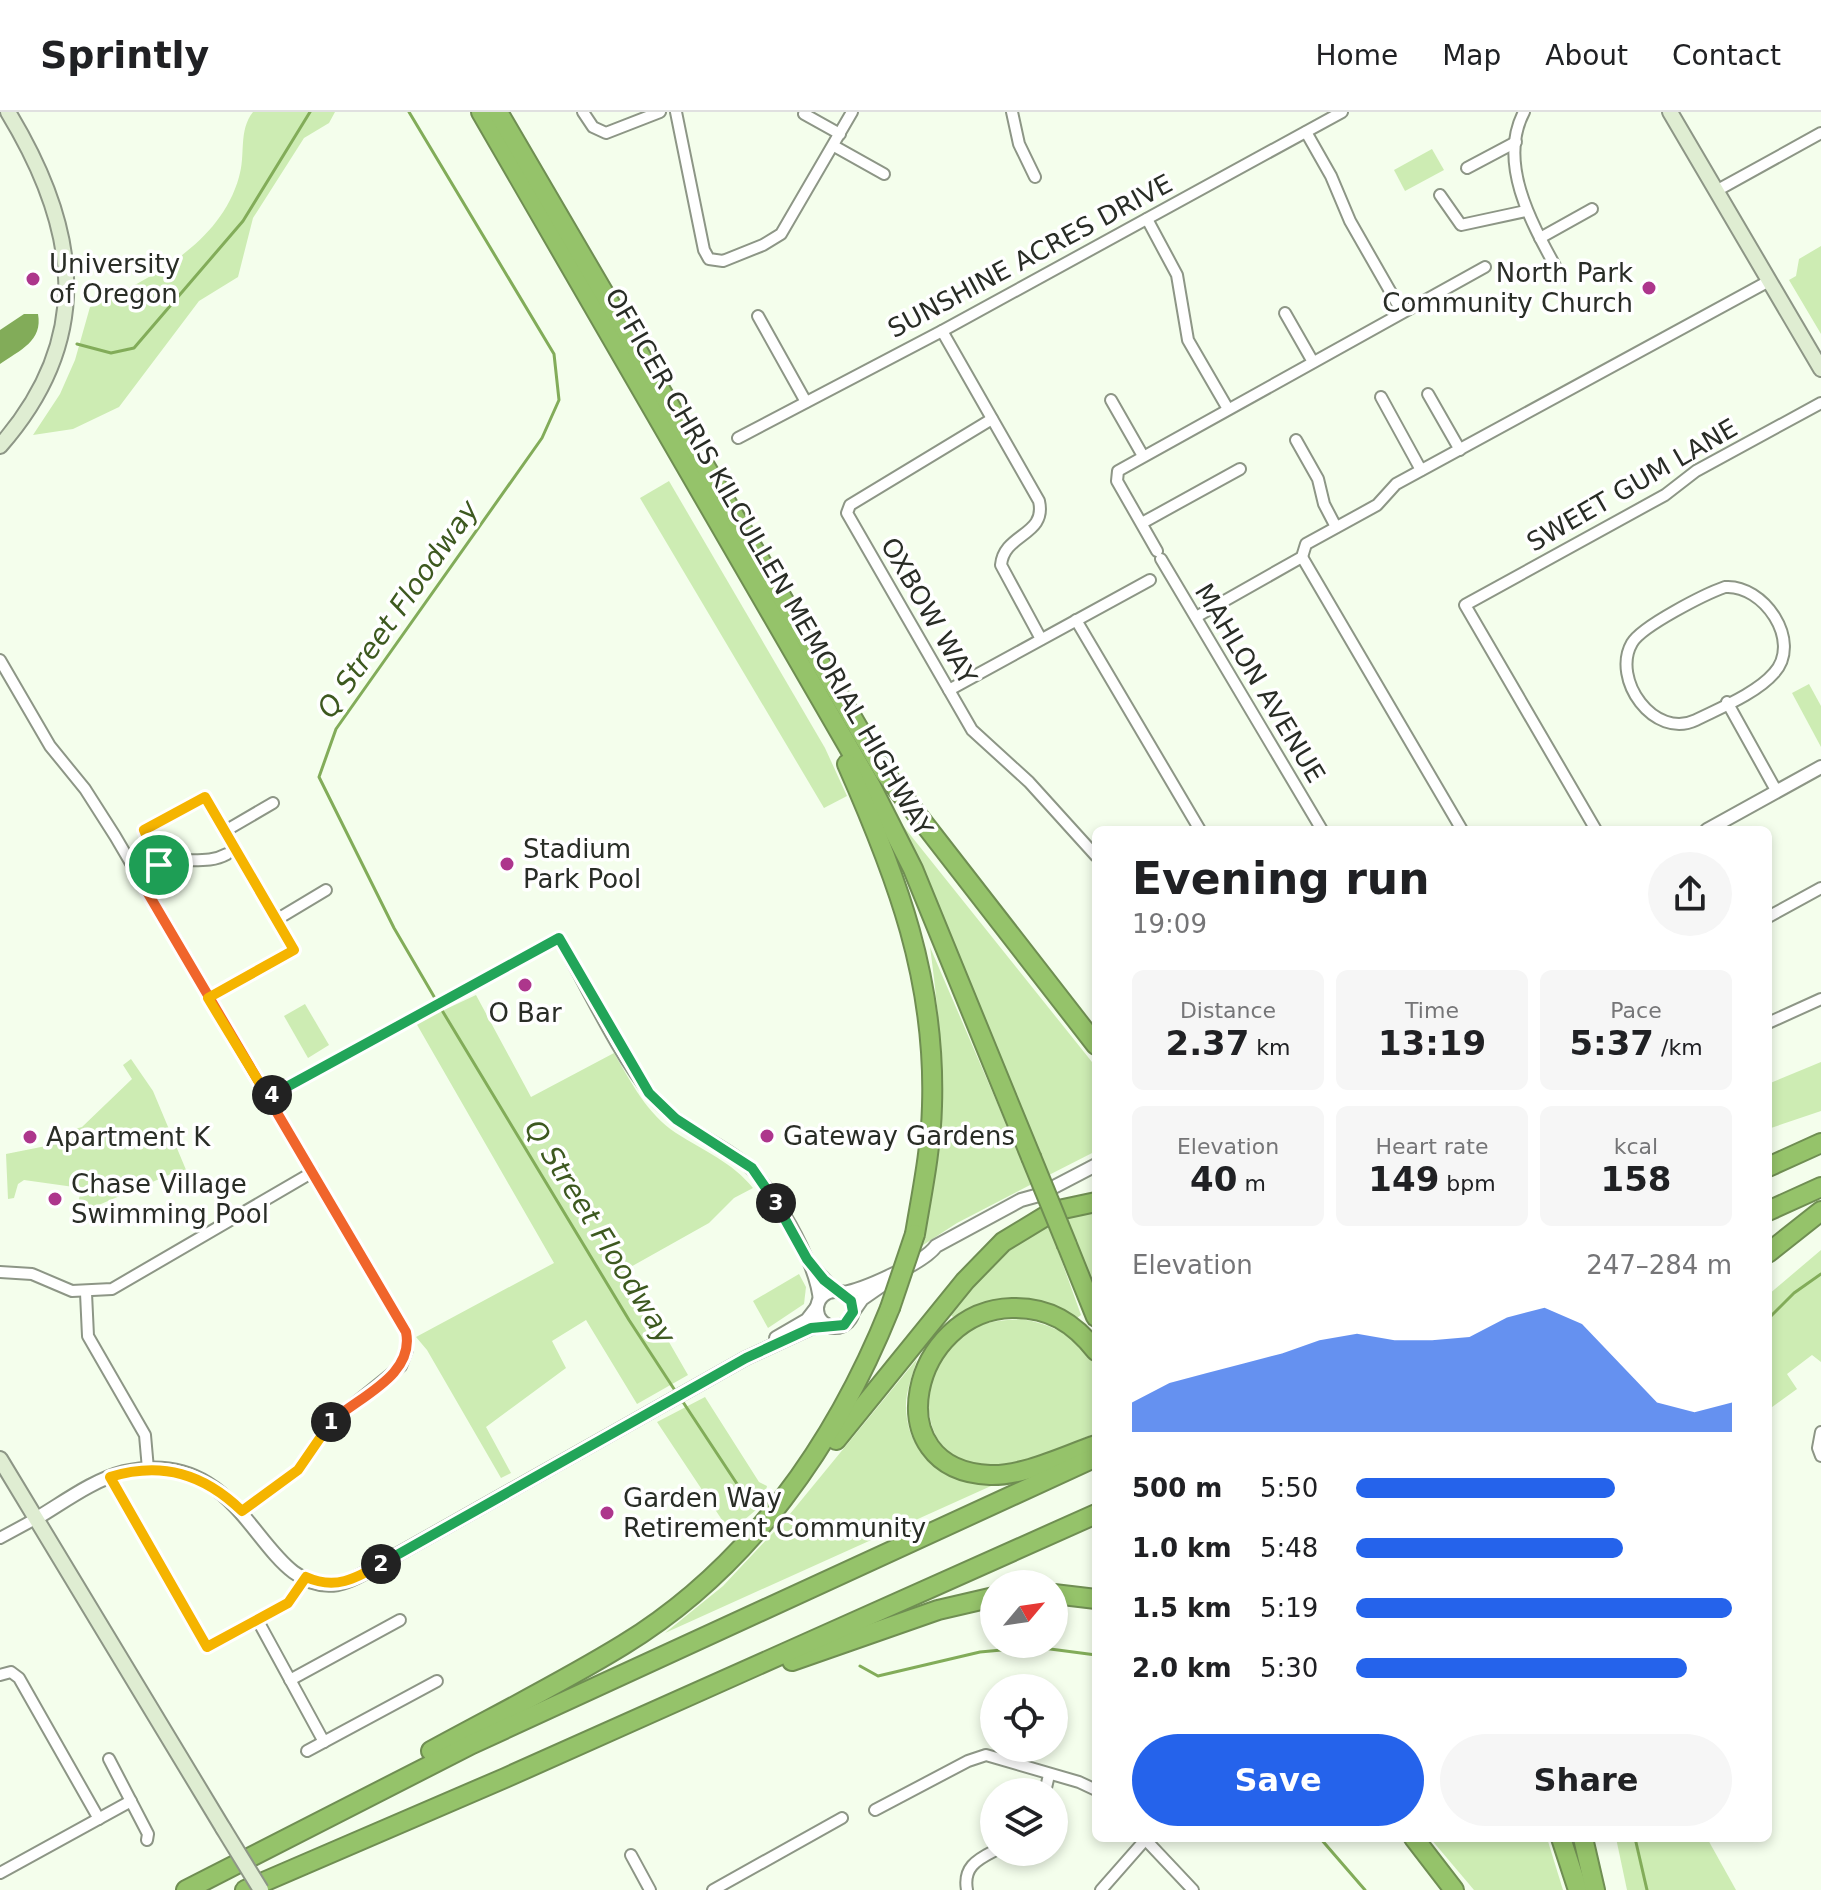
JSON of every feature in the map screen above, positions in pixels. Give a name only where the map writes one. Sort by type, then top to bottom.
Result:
[{"type":"highway","name":"OFFICER CHRIS KILCULLEN MEMORIAL HIGHWAY","points":[[481,112],[871,786],[913,869],[1092,1307]]},
{"type":"highway","name":"OFFICER CHRIS KILCULLEN MEMORIAL HIGHWAY","points":[[498,112],[884,772],[1092,1040]]},
{"type":"highway","points":[[780,1506],[856,1386],[890,1308],[915,1234],[932,1107],[927,1003],[900,888],[806,673]]},
{"type":"highway","points":[[1772,1165],[1821,1143]]},
{"type":"highway","points":[[1772,1209],[1821,1187]]},
{"type":"highway","points":[[345,1806],[366,1788],[623,1645],[709,1579],[780,1506],[986,1257],[1033,1221],[1067,1207],[1092,1203]]},
{"type":"highway","points":[[1772,1250],[1821,1211]]},
{"type":"highway","points":[[1092,1347],[1073,1326],[1049,1313],[1017,1308],[986,1312],[961,1324],[934,1353],[922,1377],[918,1413],[928,1446],[939,1459],[972,1473],[1013,1472],[1092,1446]]},
{"type":"highway","points":[[186,1890],[345,1806],[582,1692],[1092,1459]]},
{"type":"highway","points":[[245,1890],[706,1689],[1092,1516]]},
{"type":"highway","points":[[1068,1596],[1092,1599]]},
{"type":"highway","points":[[706,1689],[938,1610],[980,1600]]},
{"type":"highway","points":[[1408,1842],[1452,1887]]},
{"type":"highway","points":[[1417,1842],[1452,1887]]},
{"type":"highway","points":[[1562,1842],[1578,1890]]},
{"type":"highway","points":[[1584,1842],[1595,1890]]},
{"type":"main road","points":[[0,446],[46,378],[61,344],[66,309],[65,263],[53,202],[8,112]]},
{"type":"main road","points":[[1670,112],[1821,369]]},
{"type":"main road","points":[[0,1459],[261,1890]]},
{"type":"street","points":[[583,112],[593,127],[606,133],[660,112]]},
{"type":"street","points":[[676,112],[704,250],[709,259],[723,261],[781,234],[852,112]]},
{"type":"street","points":[[1012,112],[1021,150],[1035,177]]},
{"type":"street","name":"SUNSHINE ACRES DRIVE","points":[[738,438],[942,331],[1342,112]]},
{"type":"street","points":[[1524,112],[1516,142],[1526,211],[1560,275]]},
{"type":"street","points":[[804,114],[840,134]]},
{"type":"street","points":[[1306,132],[1331,176],[1350,221],[1402,312]]},
{"type":"street","points":[[1716,191],[1821,133]]},
{"type":"street","points":[[1467,168],[1516,142]]},
{"type":"street","points":[[834,146],[884,174]]},
{"type":"street","points":[[1440,195],[1461,225],[1526,211]]},
{"type":"street","points":[[1540,238],[1592,209]]},
{"type":"street","points":[[1147,219],[1177,275],[1188,340],[1228,409]]},
{"type":"street","points":[[1111,400],[1143,456],[1485,267]]},
{"type":"street","points":[[1460,826],[1302,557],[1303,546],[1377,505],[1393,486],[1421,470],[1769,281]]},
{"type":"street","points":[[1285,313],[1313,362]]},
{"type":"street","points":[[758,316],[806,402]]},
{"type":"street","points":[[942,331],[1040,506],[1037,524],[1007,545],[1001,565],[1041,639]]},
{"type":"street","points":[[1428,394],[1460,450]]},
{"type":"street","points":[[1381,397],[1421,470]]},
{"type":"street","name":"SWEET GUM LANE","points":[[1594,826],[1465,605],[1665,495],[1696,471],[1821,403]]},
{"type":"street","name":"OXBOW WAY","points":[[992,419],[846,510],[975,734],[1029,782],[1092,852]]},
{"type":"street","points":[[1296,440],[1318,479],[1324,504],[1336,527]]},
{"type":"street","name":"MAHLON AVENUE","points":[[1143,456],[1121,469],[1116,477],[1320,826]]},
{"type":"street","points":[[1142,523],[1240,469]]},
{"type":"street","points":[[1196,617],[1302,557]]},
{"type":"street","points":[[949,690],[1150,580]]},
{"type":"street","points":[[1737,586],[1754,593],[1767,605],[1782,634],[1784,649],[1778,668],[1771,677],[1727,702],[1684,724],[1661,721],[1642,704],[1629,680],[1626,660],[1632,643],[1643,631],[1721,589],[1737,586]]},
{"type":"street","points":[[1076,620],[1198,826]]},
{"type":"street","points":[[0,660],[50,746],[89,796],[139,878],[406,1332],[407,1350],[401,1366],[328,1425],[298,1470],[242,1511]]},
{"type":"street","points":[[1727,702],[1777,792]]},
{"type":"street","points":[[1718,826],[1821,767]]},
{"type":"street","points":[[159,865],[144,830],[205,797],[294,950],[208,998]]},
{"type":"street","points":[[225,831],[273,803]]},
{"type":"street","points":[[139,878],[159,865],[187,859],[213,862],[227,854]]},
{"type":"street","points":[[1772,915],[1821,888]]},
{"type":"street","points":[[276,920],[326,890]]},
{"type":"street","points":[[268,1097],[559,938],[649,1093],[676,1119],[752,1168],[767,1186],[807,1259],[819,1318],[827,1325]]},
{"type":"street","points":[[1772,1021],[1821,999]]},
{"type":"street","points":[[1050,1189],[1092,1167]]},
{"type":"street","points":[[0,1272],[32,1274],[58,1287],[86,1293],[127,1283],[313,1172]]},
{"type":"street","points":[[753,1354],[811,1328],[844,1325],[862,1299],[910,1265],[930,1254],[940,1253],[1039,1195],[1021,1200],[936,1246],[930,1254]]},
{"type":"street","points":[[807,1259],[851,1301],[853,1312]]},
{"type":"street","points":[[0,1538],[110,1477],[148,1469],[199,1478],[221,1491],[242,1511],[274,1557],[306,1577],[328,1585],[353,1579],[753,1354],[807,1320],[827,1294],[840,1293],[910,1265]]},
{"type":"street","points":[[86,1293],[88,1336],[145,1435],[148,1469]]},
{"type":"street","points":[[1821,1432],[1818,1448],[1821,1456]]},
{"type":"street","points":[[110,1477],[207,1647],[258,1621],[295,1597],[306,1577]]},
{"type":"street","points":[[290,1680],[400,1620]]},
{"type":"street","points":[[258,1621],[324,1742]]},
{"type":"street","points":[[0,1675],[11,1672],[19,1678],[99,1819]]},
{"type":"street","points":[[307,1751],[437,1681]]},
{"type":"street","points":[[875,1810],[986,1755],[1092,1789]]},
{"type":"street","points":[[109,1759],[148,1834],[147,1840]]},
{"type":"street","points":[[0,1873],[131,1801]]},
{"type":"street","points":[[713,1890],[842,1818]]},
{"type":"street","points":[[1101,1890],[1141,1842]]},
{"type":"street","points":[[1147,1842],[1193,1890]]},
{"type":"street","points":[[631,1855],[650,1890]]},
{"type":"street","points":[[967,1890],[965,1877],[970,1866],[980,1860]]},
{"type":"shaded area","points":[[253,112],[335,112],[329,123],[304,138],[253,218],[238,277],[199,301],[119,407],[73,429],[33,435],[60,394],[75,360],[90,307],[158,272],[199,241],[216,222],[230,201],[239,177],[245,127]]},
{"type":"shaded area","points":[[1432,149],[1444,170],[1405,191],[1394,170]]},
{"type":"shaded area","points":[[1821,246],[1821,334],[1789,280],[1796,276],[1799,259]]},
{"type":"shaded area","points":[[24,314],[38,314],[37,331],[28,344],[0,364],[0,330]]},
{"type":"shaded area","points":[[669,481],[825,748],[847,796],[824,808],[640,498]]},
{"type":"shaded area","points":[[1809,684],[1821,706],[1821,747],[1792,693]]},
{"type":"shaded area","points":[[896,817],[1092,1062],[1092,1153],[1047,1176],[936,900]]},
{"type":"shaded area","points":[[930,947],[1032,1184],[957,1223],[917,1249],[935,1174],[941,1099],[939,1024]]},
{"type":"shaded area","points":[[476,995],[531,1097],[614,1053],[640,1097],[656,1117],[727,1164],[753,1188],[734,1198],[709,1223],[627,1269],[688,1375],[637,1404],[586,1320],[552,1341],[566,1368],[486,1427],[511,1473],[501,1478],[427,1350],[416,1337],[554,1263],[416,1023]]},
{"type":"shaded area","points":[[305,1004],[329,1045],[308,1058],[284,1016]]},
{"type":"shaded area","points":[[131,1059],[153,1091],[189,1177],[184,1178],[178,1171],[87,1210],[87,1215],[79,1219],[76,1216],[81,1188],[24,1180],[18,1184],[14,1198],[8,1199],[6,1154],[61,1143],[68,1131],[82,1127],[132,1079],[123,1065]]},
{"type":"shaded area","points":[[1821,1062],[1821,1111],[1772,1128],[1772,1082]]},
{"type":"shaded area","points":[[1092,1213],[1092,1284],[1063,1217]]},
{"type":"shaded area","points":[[1048,1223],[1081,1315],[1077,1318],[1045,1304],[1016,1299],[987,1304],[956,1320],[950,1314],[1008,1253]]},
{"type":"shaded area","points":[[1821,1250],[1821,1362],[1812,1355],[1787,1374],[1797,1389],[1772,1407],[1772,1292]]},
{"type":"shaded area","points":[[799,1274],[806,1287],[804,1304],[768,1328],[753,1301]]},
{"type":"shaded area","points":[[1021,1319],[1043,1324],[1066,1334],[1085,1349],[1092,1358],[1092,1435],[1044,1454],[1004,1464],[965,1461],[946,1450],[934,1432],[929,1411],[930,1388],[937,1366],[949,1346],[967,1331],[1000,1321]]},
{"type":"shaded area","points":[[917,1359],[906,1402],[908,1426],[914,1441],[922,1453],[946,1471],[991,1486],[665,1633],[723,1586],[785,1520]]},
{"type":"shaded area","points":[[705,1397],[759,1482],[767,1486],[763,1504],[730,1532],[657,1422]]},
{"type":"shaded area","points":[[1433,1842],[1548,1842],[1563,1890],[1474,1890]]},
{"type":"shaded area","points":[[1617,1842],[1709,1842],[1736,1890],[1627,1890]]},
{"type":"waterway","points":[[77,344],[111,353],[134,348],[243,221],[310,112]]},
{"type":"waterway","name":"Q Street Floodway","points":[[409,112],[554,354],[559,400],[542,438],[336,729],[319,777],[394,928],[436,1000]]},
{"type":"waterway","name":"Q Street Floodway","points":[[440,1007],[629,1320],[676,1392]]},
{"type":"waterway","points":[[1772,1315],[1794,1293],[1821,1274]]},
{"type":"waterway","name":"Q Street Floodway","points":[[681,1399],[747,1499]]},
{"type":"waterway","name":"Q Street Floodway","points":[[860,1666],[878,1676],[980,1652],[1035,1647],[1092,1654]]},
{"type":"waterway","name":"Q Street Floodway","points":[[1323,1842],[1365,1890]]},
{"type":"waterway","points":[[1636,1842],[1647,1890]]},
{"type":"place","name":"University of Oregon","points":[[33,279]]},
{"type":"place","name":"North Park Community Church","points":[[1649,288]]},
{"type":"place","name":"Stadium Park Pool","points":[[507,864]]},
{"type":"place","name":"O Bar","points":[[525,985]]},
{"type":"place","name":"Gateway Gardens","points":[[767,1136]]},
{"type":"place","name":"Apartment K","points":[[30,1137]]},
{"type":"place","name":"Chase Village Swimming Pool","points":[[55,1199]]},
{"type":"place","name":"Garden Way Retirement Community","points":[[607,1513]]},
{"type":"route","points":[[159,865],[139,878],[208,998],[371,1268],[406,1332],[408,1343],[401,1366],[328,1425],[309,1457],[290,1478],[259,1495],[242,1511],[221,1491],[199,1478],[173,1471],[148,1469],[110,1477],[207,1647],[288,1603],[306,1577],[328,1585],[353,1579],[502,1492],[753,1354],[811,1328],[827,1325],[838,1327],[848,1322],[853,1312],[851,1301],[824,1280],[807,1259],[761,1178],[724,1147],[676,1119],[649,1093],[559,938],[268,1097],[208,998],[294,950],[205,797],[144,830],[159,865]]}]
